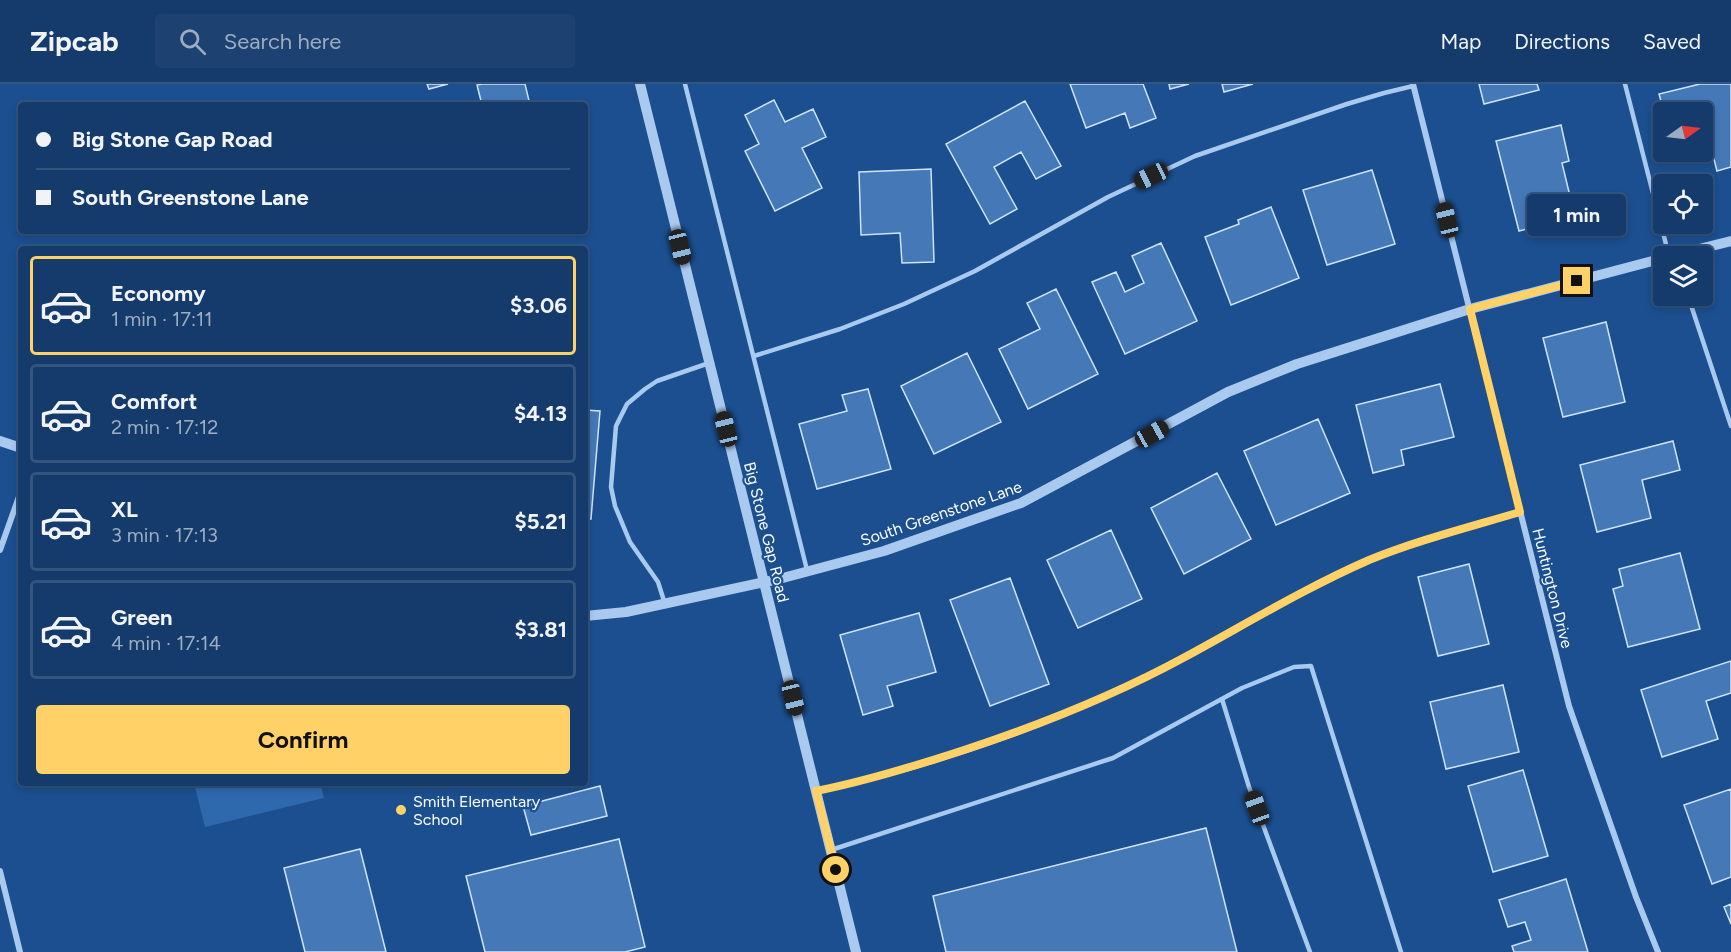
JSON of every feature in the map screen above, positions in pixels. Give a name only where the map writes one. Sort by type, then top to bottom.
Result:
[{"type":"street","name":"Big Stone Gap Road","points":[[640,84],[856,952]]},
{"type":"street","name":"Huntington Drive","points":[[1413,85],[1569,706],[1636,897],[1658,952]]},
{"type":"street","points":[[1712,246],[1731,241]]},
{"type":"street","name":"South Greenstone Lane","points":[[588,616],[626,612],[764,582],[884,551],[1021,503],[1228,392],[1297,364],[1470,309],[1653,261]]},
{"type":"street","points":[[0,441],[18,447]]},
{"type":"street","points":[[0,550],[18,499]]},
{"type":"street","points":[[0,871],[20,952]]},
{"type":"lane","points":[[685,84],[807,571]]},
{"type":"lane","points":[[1625,84],[1671,246]]},
{"type":"lane","points":[[754,356],[840,329],[904,304],[975,271],[1108,197],[1195,156],[1347,104],[1413,85]]},
{"type":"lane","points":[[1691,306],[1731,426]]},
{"type":"lane","points":[[665,603],[658,582],[630,542],[615,506],[611,487],[616,426],[627,404],[645,388],[657,381],[709,363]]},
{"type":"lane","points":[[816,791],[861,782],[941,758],[1095,702],[1184,658],[1332,577],[1412,544],[1520,512]]},
{"type":"lane","points":[[831,850],[1113,758],[1242,688],[1294,667],[1311,666],[1401,952]]},
{"type":"lane","points":[[1222,699],[1250,787],[1310,952]]},
{"type":"shaded area","points":[[195,786],[321,786],[324,798],[205,827]]},
{"type":"building","points":[[427,84],[448,84],[429,89]]},
{"type":"building","points":[[525,84],[529,102],[481,102],[477,85]]},
{"type":"building","points":[[1070,84],[1143,84],[1156,118],[1130,128],[1125,113],[1086,128]]},
{"type":"building","points":[[1169,84],[1189,84],[1170,89]]},
{"type":"building","points":[[1222,84],[1253,84],[1224,92]]},
{"type":"building","points":[[1479,84],[1537,84],[1539,90],[1484,104]]},
{"type":"building","points":[[1700,84],[1731,84],[1731,167],[1717,171],[1713,155],[1713,102],[1661,102],[1659,94]]},
{"type":"building","points":[[774,100],[785,122],[813,109],[826,137],[802,148],[822,188],[775,211],[745,151],[759,144],[745,115]]},
{"type":"building","points":[[1025,101],[1061,166],[1036,179],[1021,152],[994,167],[1017,209],[990,224],[946,144]]},
{"type":"building","points":[[1561,125],[1569,161],[1562,163],[1575,217],[1519,231],[1496,141]]},
{"type":"building","points":[[931,169],[934,262],[902,263],[900,233],[861,235],[859,172]]},
{"type":"building","points":[[1372,170],[1395,244],[1327,265],[1303,190]]},
{"type":"building","points":[[1271,207],[1299,278],[1231,305],[1205,237],[1239,224],[1238,220]]},
{"type":"building","points":[[1161,243],[1197,321],[1125,354],[1092,282],[1116,272],[1125,292],[1144,283],[1132,256]]},
{"type":"building","points":[[1056,289],[1098,374],[1028,409],[999,349],[1040,329],[1027,303]]},
{"type":"building","points":[[1606,322],[1625,402],[1563,417],[1543,338]]},
{"type":"building","points":[[967,353],[1001,422],[934,454],[901,386]]},
{"type":"building","points":[[1440,384],[1454,437],[1401,450],[1404,465],[1373,473],[1356,405]]},
{"type":"building","points":[[868,389],[891,469],[817,489],[799,424],[847,411],[842,395]]},
{"type":"building","points":[[588,410],[600,411],[591,519],[588,519]]},
{"type":"building","points":[[1318,419],[1350,493],[1276,525],[1244,451]]},
{"type":"building","points":[[1673,441],[1680,470],[1642,480],[1651,518],[1597,532],[1580,465]]},
{"type":"building","points":[[1217,473],[1251,539],[1184,574],[1151,508]]},
{"type":"building","points":[[1111,530],[1142,599],[1078,628],[1047,560]]},
{"type":"building","points":[[1680,553],[1700,629],[1628,647],[1613,589],[1623,586],[1619,569]]},
{"type":"building","points":[[1469,564],[1489,644],[1438,656],[1418,577]]},
{"type":"building","points":[[1010,578],[1049,684],[990,706],[950,600]]},
{"type":"building","points":[[919,613],[936,672],[887,686],[893,706],[863,715],[840,635]]},
{"type":"building","points":[[1731,661],[1731,693],[1706,701],[1718,739],[1662,757],[1641,690]]},
{"type":"building","points":[[1503,685],[1519,752],[1446,769],[1430,702]]},
{"type":"building","points":[[1523,770],[1548,856],[1493,872],[1468,786]]},
{"type":"building","points":[[600,786],[607,816],[531,835],[523,806]]},
{"type":"building","points":[[1731,789],[1731,877],[1712,884],[1684,805]]},
{"type":"building","points":[[1206,828],[1237,952],[946,952],[933,896]]},
{"type":"building","points":[[619,839],[645,947],[625,952],[485,952],[466,876]]},
{"type":"building","points":[[360,849],[386,952],[305,952],[284,868]]},
{"type":"building","points":[[1566,879],[1588,952],[1514,952],[1512,946],[1531,940],[1525,922],[1508,927],[1499,900]]},
{"type":"building","points":[[1731,904],[1731,924],[1724,907]]},
{"type":"place","name":"Smith Elementary School","points":[[401,810]]},
{"type":"route","points":[[836,870],[816,791],[861,782],[941,758],[1095,702],[1184,658],[1332,577],[1370,560],[1412,544],[1520,512],[1470,309],[1577,281]]}]
